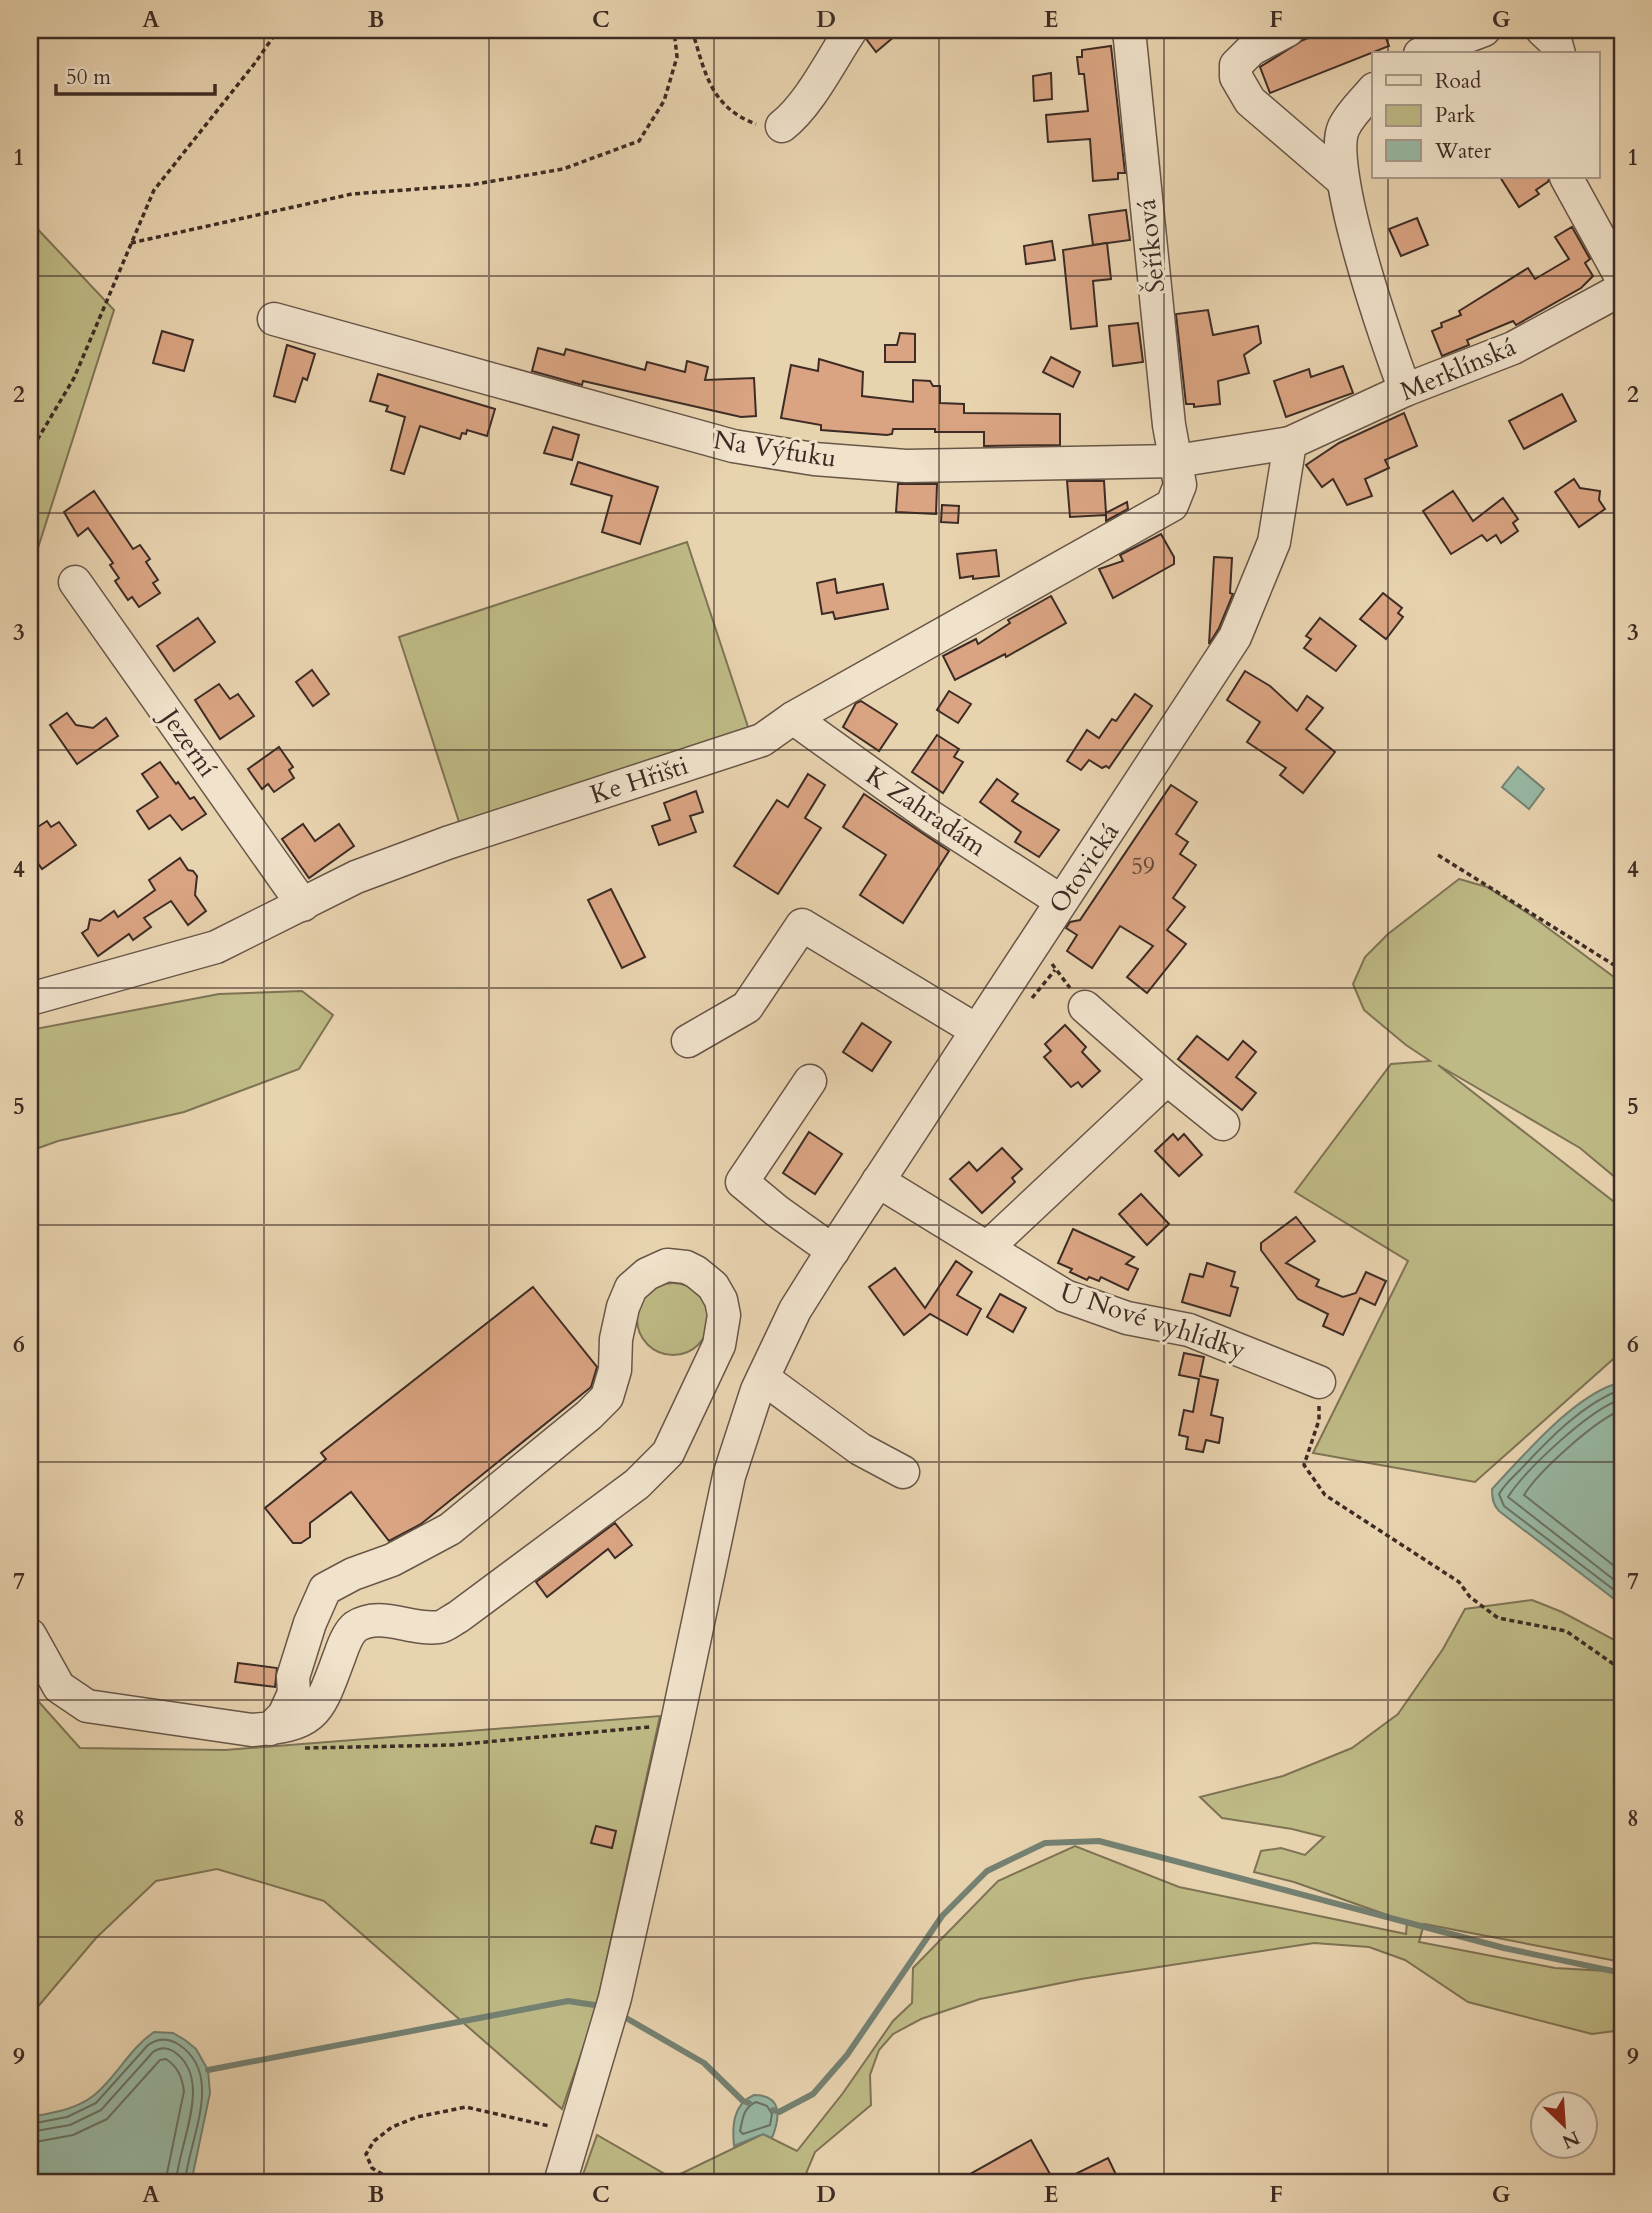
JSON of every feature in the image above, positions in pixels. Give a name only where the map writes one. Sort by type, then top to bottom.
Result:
[{"type":"street","points":[[782,127],[810,93],[850,30]]},
{"type":"street","name":"Šeříková","points":[[1129,30],[1169,425],[1176,461]]},
{"type":"street","points":[[1288,30],[1252,49],[1236,65],[1236,78],[1250,101],[1342,180]]},
{"type":"street","points":[[1424,45],[1484,30]]},
{"type":"street","points":[[1542,30],[1556,43],[1558,52]]},
{"type":"street","points":[[1372,92],[1343,128],[1342,180],[1376,304],[1405,390]]},
{"type":"street","points":[[1567,178],[1622,279]]},
{"type":"street","name":"Merklínská","points":[[1290,443],[1405,390],[1513,348],[1622,289]]},
{"type":"street","name":"Na Výfuku","points":[[274,319],[733,446],[814,459],[906,466],[1176,461],[1290,443]]},
{"type":"street","name":"Otovická","points":[[560,2183],[608,2021],[676,1727],[729,1476],[763,1378],[795,1310],[827,1259],[1235,637],[1274,542],[1290,443]]},
{"type":"street","name":"Ke Hřišti","points":[[30,999],[216,947],[356,877],[447,843],[762,740],[793,718],[1172,505],[1180,485],[1176,461]]},
{"type":"street","name":"Jezerní","points":[[75,582],[303,905]]},
{"type":"street","name":"K Zahradám","points":[[793,718],[931,817],[1061,901]]},
{"type":"street","points":[[688,1041],[747,1007],[802,925],[976,1030]]},
{"type":"street","points":[[1085,1007],[1167,1080],[1223,1124]]},
{"type":"street","points":[[987,1248],[1167,1080]]},
{"type":"street","points":[[810,1081],[742,1182],[827,1259]]},
{"type":"street","name":"U Nové vyhlídky","points":[[878,1181],[1065,1296],[1127,1318],[1189,1330],[1319,1382]]},
{"type":"street","points":[[30,1635],[59,1687],[87,1706],[253,1730],[287,1727],[304,1720],[316,1709],[353,1628],[371,1619],[440,1627],[458,1617],[637,1484],[668,1452],[719,1346],[724,1315],[721,1300],[713,1286],[686,1267],[667,1265],[647,1274],[631,1288],[623,1307],[616,1339],[615,1370],[607,1397],[520,1474],[450,1529],[392,1560],[354,1574],[325,1589],[310,1623],[293,1677],[294,1693],[284,1715],[270,1728]]},
{"type":"street","points":[[763,1378],[860,1449],[903,1472]]},
{"type":"path","points":[[33,447],[74,378],[154,190],[256,62],[278,30]]},
{"type":"path","points":[[131,243],[352,194],[470,185],[563,169],[639,141],[664,101],[677,57],[674,30]]},
{"type":"path","points":[[692,30],[709,85],[725,107],[738,117],[758,125],[782,127]]},
{"type":"path","points":[[30,434],[33,447],[30,476]]},
{"type":"path","points":[[1437,855],[1622,970]]},
{"type":"path","points":[[1050,959],[1055,970]]},
{"type":"path","points":[[1319,1382],[1319,1420],[1304,1465],[1325,1495],[1458,1581],[1470,1597],[1498,1618],[1566,1631],[1622,1670]]},
{"type":"path","points":[[305,1748],[452,1745],[658,1726],[676,1727]]},
{"type":"path","points":[[397,2183],[372,2168],[366,2154],[374,2141],[392,2127],[417,2117],[466,2107],[575,2132]]},
{"type":"green space","points":[[30,221],[114,310],[30,573]]},
{"type":"green space","points":[[687,542],[750,733],[461,828],[399,637]]},
{"type":"green space","points":[[1459,879],[1487,887],[1529,914],[1622,983],[1622,1183],[1580,1148],[1438,1065],[1622,1208],[1622,1354],[1475,1482],[1313,1453],[1408,1261],[1295,1192],[1391,1064],[1430,1061],[1364,1010],[1353,984],[1365,957],[1388,934]]},
{"type":"green space","points":[[302,991],[333,1015],[299,1069],[184,1112],[58,1141],[30,1151],[30,1030],[219,994]]},
{"type":"green space","points":[[680,1283],[699,1293],[707,1305],[707,1333],[699,1345],[687,1353],[666,1355],[647,1345],[639,1333],[637,1312],[647,1293],[659,1285]]},
{"type":"green space","points":[[1532,1600],[1562,1612],[1622,1644],[1622,1962],[1424,1924],[1419,1942],[1555,1968],[1622,1974],[1622,2030],[1592,2034],[1468,2002],[1405,1960],[1369,1947],[1314,1943],[1081,1979],[980,1999],[921,2019],[893,2034],[879,2050],[870,2075],[871,2105],[815,2152],[804,2183],[580,2183],[597,2135],[672,2178],[763,2134],[797,2151],[843,2093],[893,2021],[912,2003],[913,1968],[998,1881],[1075,1846],[1179,1887],[1406,1934],[1407,1922],[1294,1882],[1254,1872],[1261,1851],[1281,1848],[1305,1855],[1324,1837],[1222,1818],[1200,1797],[1283,1776],[1352,1748],[1398,1714],[1443,1649],[1465,1609]]},
{"type":"green space","points":[[30,1692],[80,1748],[225,1750],[660,1716],[594,2017],[562,2109],[324,1901],[217,1869],[156,1881],[96,1938],[30,2016]]},
{"type":"water","points":[[1518,767],[1544,789],[1529,809],[1502,787]]},
{"type":"water","points":[[1622,1381],[1622,1605],[1499,1511],[1493,1501],[1492,1489],[1560,1419],[1591,1395]]},
{"type":"water","points":[[154,2032],[173,2033],[185,2040],[196,2049],[208,2070],[210,2093],[191,2183],[30,2183],[30,2117],[71,2108],[86,2101],[109,2081],[137,2047]]},
{"type":"water","points":[[754,2095],[763,2096],[775,2103],[777,2123],[772,2138],[763,2134],[734,2146],[735,2116],[742,2104]]},
{"type":"building","points":[[869,30],[902,30],[876,52],[867,40]]},
{"type":"building","points":[[1330,30],[1383,30],[1389,46],[1270,93],[1260,67],[1303,40]]},
{"type":"building","points":[[1111,46],[1125,173],[1118,173],[1118,179],[1093,181],[1090,139],[1048,142],[1046,115],[1088,111],[1084,74],[1079,74],[1077,57],[1082,57],[1082,50]]},
{"type":"building","points":[[1051,73],[1052,99],[1034,101],[1033,76]]},
{"type":"building","points":[[1501,178],[1548,178],[1549,181],[1536,190],[1539,194],[1519,207]]},
{"type":"building","points":[[1126,210],[1130,240],[1093,245],[1089,215]]},
{"type":"building","points":[[1417,218],[1428,245],[1401,256],[1389,229]]},
{"type":"building","points":[[1572,227],[1590,259],[1585,263],[1593,276],[1581,288],[1516,325],[1513,321],[1467,340],[1469,345],[1442,356],[1432,331],[1442,327],[1441,323],[1461,315],[1459,311],[1528,268],[1535,279],[1569,259],[1555,237]]},
{"type":"building","points":[[1052,241],[1055,260],[1026,264],[1024,246]]},
{"type":"building","points":[[1107,243],[1111,279],[1093,281],[1097,326],[1071,329],[1063,250]]},
{"type":"building","points":[[1208,310],[1213,335],[1258,326],[1261,343],[1244,355],[1249,373],[1218,381],[1220,404],[1194,407],[1194,404],[1186,404],[1176,314]]},
{"type":"building","points":[[1138,323],[1143,362],[1113,366],[1109,326]]},
{"type":"building","points":[[162,331],[193,340],[184,371],[153,363]]},
{"type":"building","points":[[900,333],[915,334],[915,362],[885,362],[885,345],[897,345]]},
{"type":"building","points":[[287,345],[315,354],[307,380],[303,378],[295,402],[274,396]]},
{"type":"building","points":[[538,348],[564,355],[566,349],[645,370],[647,362],[685,372],[687,361],[708,367],[705,380],[754,378],[756,416],[741,417],[583,381],[582,385],[532,371]]},
{"type":"building","points":[[1051,357],[1080,372],[1073,387],[1043,372]]},
{"type":"building","points":[[819,359],[863,372],[862,396],[913,402],[913,380],[930,381],[933,386],[940,386],[940,403],[964,404],[964,413],[1060,414],[1060,445],[984,446],[984,432],[893,429],[892,434],[887,435],[821,430],[821,425],[781,418],[791,365],[818,371]]},
{"type":"building","points":[[1343,366],[1353,393],[1286,417],[1274,381],[1309,369],[1311,377]]},
{"type":"building","points":[[378,374],[495,409],[487,436],[467,430],[466,434],[462,433],[460,439],[420,426],[404,474],[391,470],[405,417],[386,411],[388,406],[370,401]]},
{"type":"building","points":[[1562,394],[1576,421],[1524,449],[1509,421]]},
{"type":"building","points":[[1404,413],[1417,446],[1385,460],[1389,468],[1365,479],[1372,496],[1347,505],[1333,479],[1322,487],[1306,465],[1339,443]]},
{"type":"building","points":[[553,427],[579,435],[572,460],[544,453]]},
{"type":"building","points":[[578,462],[658,487],[640,544],[602,532],[612,496],[571,484]]},
{"type":"building","points":[[1574,479],[1580,488],[1600,491],[1599,500],[1605,509],[1579,527],[1555,492]]},
{"type":"building","points":[[1067,481],[1104,481],[1106,513],[1127,502],[1128,509],[1106,521],[1106,515],[1070,517]]},
{"type":"building","points":[[898,484],[937,484],[936,514],[896,512]]},
{"type":"building","points":[[94,491],[133,549],[140,545],[150,559],[146,562],[158,580],[153,583],[160,593],[139,607],[132,597],[128,600],[115,581],[119,578],[110,565],[113,563],[88,528],[78,536],[64,512]]},
{"type":"building","points":[[1453,491],[1473,521],[1503,498],[1518,519],[1513,523],[1518,531],[1501,543],[1496,535],[1487,541],[1482,535],[1451,554],[1423,511]]},
{"type":"building","points":[[942,505],[959,506],[958,523],[941,522]]},
{"type":"building","points":[[1161,534],[1174,557],[1174,564],[1113,598],[1099,569],[1123,561],[1120,555]]},
{"type":"building","points":[[996,550],[999,576],[960,578],[957,554]]},
{"type":"building","points":[[1214,557],[1232,558],[1230,593],[1233,594],[1209,644]]},
{"type":"building","points":[[835,579],[837,593],[883,584],[888,609],[835,619],[833,612],[822,614],[817,583]]},
{"type":"building","points":[[1383,593],[1402,608],[1398,613],[1403,617],[1386,639],[1360,619]]},
{"type":"building","points":[[1051,596],[1066,623],[1006,657],[1005,654],[955,680],[943,656],[976,639],[978,644],[1010,623],[1008,620]]},
{"type":"building","points":[[198,618],[215,642],[174,671],[157,646]]},
{"type":"building","points":[[1320,618],[1356,646],[1336,671],[1304,648],[1311,639],[1306,636]]},
{"type":"building","points":[[312,670],[329,694],[313,706],[296,682]]},
{"type":"building","points":[[1245,671],[1270,686],[1297,711],[1307,696],[1323,708],[1306,729],[1335,752],[1303,793],[1280,775],[1286,768],[1247,742],[1260,722],[1227,700]]},
{"type":"building","points":[[219,684],[230,699],[238,694],[254,716],[220,739],[195,700]]},
{"type":"building","points":[[949,691],[971,704],[958,723],[937,710]]},
{"type":"building","points":[[1135,694],[1152,706],[1109,768],[1102,768],[1089,760],[1081,770],[1067,761],[1087,730],[1099,738],[1112,719],[1116,721]]},
{"type":"building","points":[[861,701],[897,724],[879,751],[843,727],[856,703]]},
{"type":"building","points":[[67,713],[76,725],[93,728],[106,718],[118,736],[77,764],[50,725]]},
{"type":"building","points":[[937,735],[959,749],[954,757],[963,762],[943,793],[912,772]]},
{"type":"building","points":[[279,747],[293,767],[289,770],[294,778],[274,792],[268,784],[262,789],[248,769]]},
{"type":"building","points":[[160,762],[176,784],[178,782],[190,799],[194,797],[206,814],[182,830],[170,815],[149,829],[137,811],[158,797],[142,774]]},
{"type":"building","points":[[808,774],[825,785],[805,818],[821,828],[778,894],[734,866],[777,800],[788,807]]},
{"type":"building","points":[[997,779],[1018,794],[1012,801],[1059,830],[1039,857],[1015,842],[1021,832],[980,802]]},
{"type":"building","points":[[1171,785],[1197,802],[1176,834],[1188,842],[1180,854],[1196,865],[1173,898],[1185,907],[1167,930],[1186,944],[1147,993],[1127,977],[1153,946],[1120,926],[1092,968],[1067,951],[1077,935],[1066,928],[1070,922],[1080,920]]},
{"type":"building","points":[[696,791],[703,812],[690,816],[696,832],[659,845],[652,826],[670,820],[664,803]]},
{"type":"building","points":[[864,794],[949,851],[903,923],[860,895],[886,855],[843,827]]},
{"type":"building","points":[[47,821],[51,827],[59,822],[76,845],[42,869],[30,852],[30,827],[36,828]]},
{"type":"building","points":[[303,824],[315,841],[339,824],[354,846],[309,878],[282,839]]},
{"type":"building","points":[[180,858],[188,870],[197,876],[195,895],[206,911],[188,925],[171,901],[144,918],[151,927],[133,940],[129,934],[98,956],[82,933],[88,929],[90,919],[100,921],[114,911],[118,917],[155,890],[149,880]]},
{"type":"building","points":[[611,889],[645,957],[622,968],[588,900]]},
{"type":"building","points":[[862,1023],[891,1042],[872,1071],[843,1052]]},
{"type":"building","points":[[1065,1025],[1086,1047],[1082,1052],[1100,1071],[1082,1087],[1078,1082],[1071,1087],[1044,1057],[1051,1051],[1045,1044]]},
{"type":"building","points":[[1197,1036],[1228,1060],[1243,1041],[1256,1052],[1236,1077],[1256,1093],[1242,1110],[1178,1059]]},
{"type":"building","points":[[809,1132],[842,1154],[815,1194],[783,1173]]},
{"type":"building","points":[[1173,1134],[1178,1140],[1184,1134],[1202,1155],[1179,1176],[1155,1151]]},
{"type":"building","points":[[1002,1148],[1022,1169],[1012,1178],[1015,1182],[982,1213],[950,1179],[969,1162],[977,1171]]},
{"type":"building","points":[[1141,1194],[1169,1224],[1147,1245],[1119,1214]]},
{"type":"building","points":[[1296,1217],[1315,1241],[1286,1263],[1319,1280],[1316,1286],[1343,1297],[1356,1293],[1366,1272],[1386,1281],[1375,1305],[1360,1298],[1343,1335],[1323,1326],[1328,1314],[1298,1299],[1261,1250],[1261,1243]]},
{"type":"building","points":[[1073,1229],[1134,1257],[1126,1264],[1138,1269],[1128,1290],[1101,1277],[1099,1281],[1089,1277],[1087,1280],[1058,1263]]},
{"type":"building","points":[[956,1261],[972,1272],[957,1295],[981,1309],[967,1335],[930,1314],[904,1335],[869,1287],[895,1268],[925,1308]]},
{"type":"building","points":[[1207,1263],[1235,1272],[1231,1286],[1238,1288],[1230,1316],[1182,1302],[1190,1274],[1203,1277]]},
{"type":"building","points":[[533,1287],[597,1367],[591,1387],[421,1524],[389,1541],[351,1492],[310,1523],[310,1537],[301,1543],[293,1543],[265,1508],[326,1459],[321,1453]]},
{"type":"building","points":[[1000,1294],[1026,1308],[1013,1332],[987,1317]]},
{"type":"building","points":[[1184,1353],[1204,1357],[1200,1376],[1218,1380],[1211,1415],[1223,1418],[1219,1443],[1206,1440],[1203,1452],[1186,1449],[1188,1437],[1179,1435],[1184,1410],[1193,1412],[1199,1379],[1179,1375]]},
{"type":"building","points":[[615,1523],[632,1545],[615,1558],[608,1549],[547,1597],[536,1582]]},
{"type":"building","points":[[238,1663],[277,1668],[275,1687],[235,1682]]},
{"type":"building","points":[[596,1826],[616,1831],[612,1848],[591,1843]]},
{"type":"building","points":[[1031,2140],[1055,2183],[954,2183]]},
{"type":"building","points":[[1108,2158],[1120,2183],[1057,2183]]},
{"type":"waterway","points":[[773,2110],[779,2112],[813,2094],[847,2055],[942,1916],[987,1871],[1045,1843],[1099,1841],[1504,1948],[1622,1973]]},
{"type":"waterway","points":[[208,2070],[568,2001],[601,2006]]},
{"type":"waterway","points":[[621,2015],[704,2063],[743,2101],[749,2103]]}]
